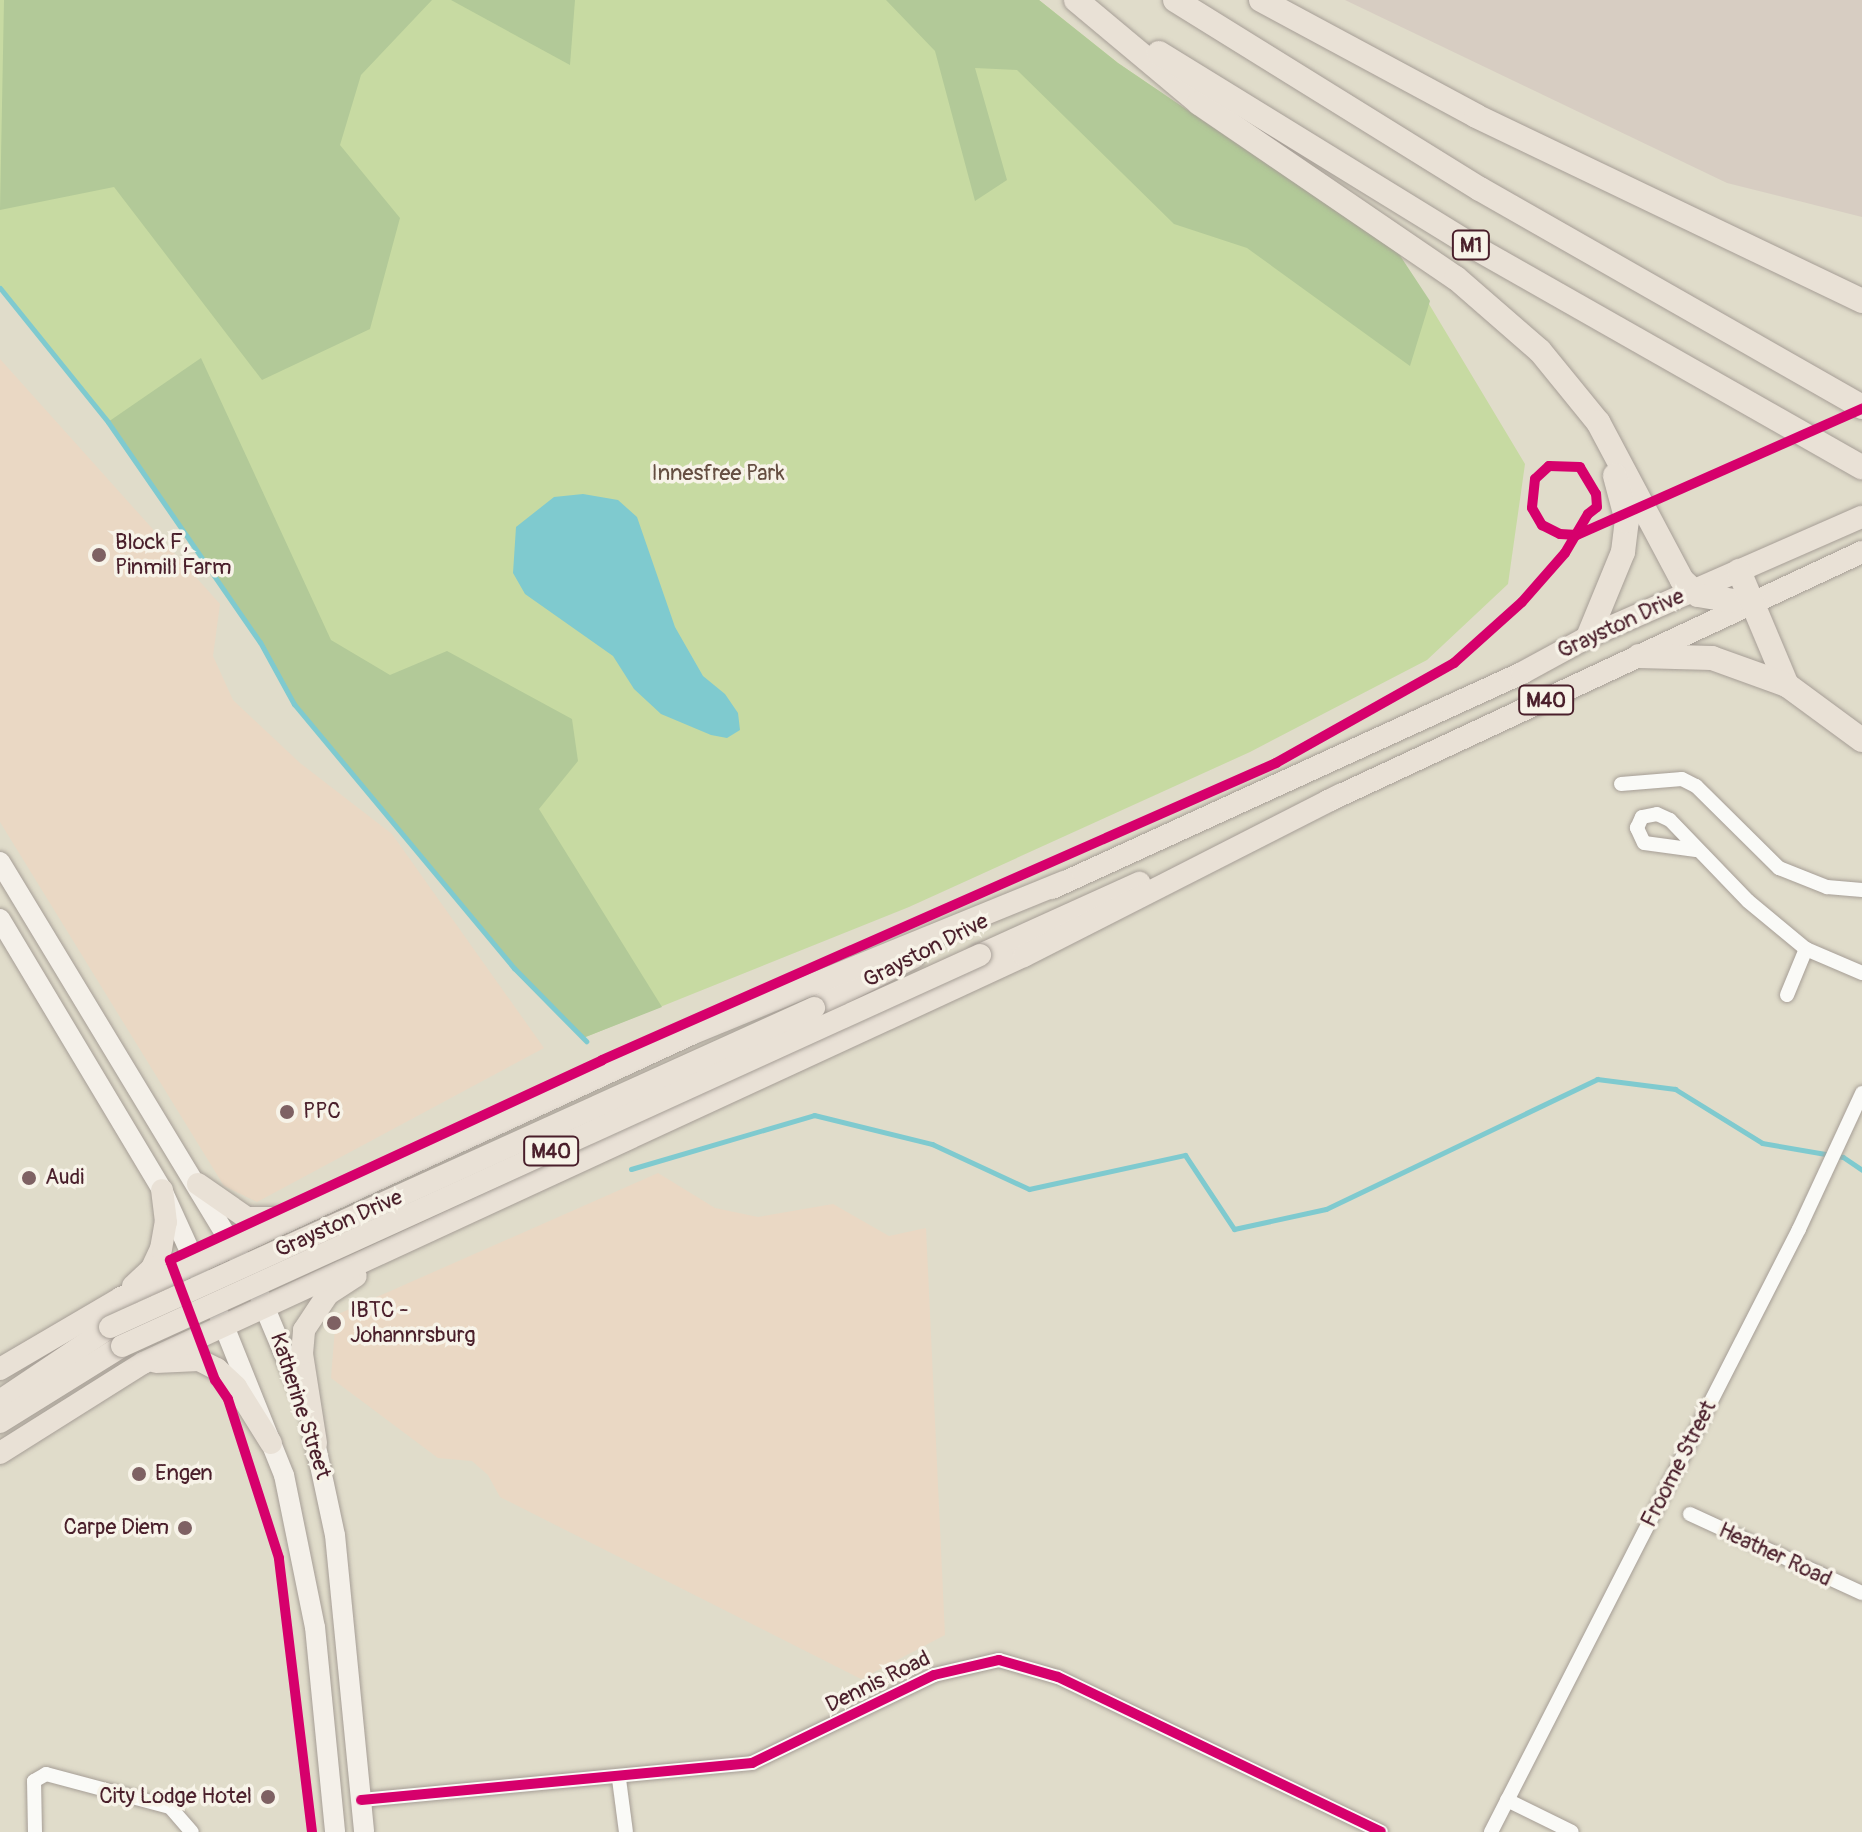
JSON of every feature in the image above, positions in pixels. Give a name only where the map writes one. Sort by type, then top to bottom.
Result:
[{"type":"highway","name":"M1","points":[[1175,0],[1480,189],[1862,407]]},
{"type":"highway","points":[[1261,0],[1476,116],[1862,300]]},
{"type":"highway","name":"M1","points":[[1082,5],[1474,247],[1862,467]]},
{"type":"highway","points":[[1082,5],[1199,103],[1456,278],[1540,351],[1598,422],[1692,591],[1752,604]]},
{"type":"highway","points":[[1540,351],[1603,449],[1627,521],[1623,552],[1588,637]]},
{"type":"highway","points":[[1739,571],[1787,685]]},
{"type":"highway","points":[[1639,656],[1712,658],[1787,685],[1862,740]]},
{"type":"main road","name":"Grayston Drive","points":[[0,1401],[110,1327],[814,1008],[1064,882],[1522,673],[1588,637],[1862,517]]},
{"type":"main road","name":"Grayston Drive","points":[[0,1422],[122,1346],[980,955],[1340,795],[1862,552]]},
{"type":"main road","points":[[0,1453],[143,1363],[1024,956],[1340,795]]},
{"type":"main road","name":"Katherine Street","points":[[0,862],[198,1184],[266,1305],[316,1443],[335,1535],[364,1832]]},
{"type":"main road","points":[[0,1369],[121,1298],[691,1034],[1064,882]]},
{"type":"main road","name":"Katherine Street","points":[[0,919],[162,1190],[224,1326],[271,1443],[294,1511],[309,1582],[335,1832]]},
{"type":"main road","points":[[198,1184],[247,1218],[295,1218]]},
{"type":"main road","points":[[121,1298],[158,1259],[166,1222],[162,1190]]},
{"type":"main road","points":[[316,1443],[302,1354],[315,1309],[349,1280],[504,1194]]},
{"type":"main road","points":[[143,1363],[199,1360],[217,1369],[236,1387],[271,1443]]},
{"type":"street","points":[[1621,784],[1664,777],[1687,782],[1779,868],[1827,887],[1862,890]]},
{"type":"street","points":[[1696,850],[1806,949],[1862,973]]},
{"type":"street","points":[[1787,995],[1806,949]]},
{"type":"street","name":"Froome Street","points":[[1491,1832],[1799,1229],[1846,1134],[1862,1093]]},
{"type":"street","name":"Heather Road","points":[[1690,1514],[1862,1593]]},
{"type":"street","name":"Dennis Road","points":[[361,1800],[619,1779],[762,1760],[934,1675],[999,1660],[1058,1677],[1381,1832]]},
{"type":"street","points":[[35,1832],[34,1781],[46,1774],[170,1807],[192,1832]]},
{"type":"street","points":[[619,1779],[626,1832]]},
{"type":"street","points":[[1507,1800],[1572,1832]]},
{"type":"shaded area","points":[[1345,0],[1862,0],[1862,217],[1727,183]]},
{"type":"shaded area","points":[[0,359],[220,604],[213,656],[233,700],[300,763],[392,834],[544,1048],[257,1202],[224,1186],[0,822]]},
{"type":"shaded area","points":[[658,1173],[715,1208],[758,1217],[833,1204],[889,1236],[926,1228],[945,1635],[861,1679],[500,1497],[488,1475],[472,1461],[438,1458],[331,1378],[336,1315]]},
{"type":"green space","name":"Innesfree Park","points":[[0,0],[1039,0],[1118,63],[1399,254],[1525,464],[1508,584],[1427,660],[1250,752],[909,907],[583,1038],[514,968],[294,704],[260,642],[108,422],[0,288]]},
{"type":"green space","points":[[4,0],[432,0],[361,75],[340,145],[400,218],[370,329],[262,380],[114,187],[0,210]]},
{"type":"green space","points":[[451,0],[575,0],[570,65]]},
{"type":"green space","points":[[886,0],[1039,0],[1118,63],[1399,254],[1430,301],[1410,366],[1247,248],[1174,224],[1017,70],[975,68],[1007,180],[975,201],[935,51]]},
{"type":"green space","points":[[201,358],[331,640],[390,675],[447,651],[572,719],[578,761],[539,809],[662,1007],[583,1038],[514,968],[294,704],[260,642],[108,422]]},
{"type":"water","points":[[583,494],[618,500],[637,517],[675,627],[703,676],[725,694],[738,713],[740,730],[727,738],[711,735],[661,714],[634,689],[613,656],[525,594],[513,573],[516,527],[554,497]]},
{"type":"waterway","points":[[0,288],[108,422],[260,642],[294,704],[514,968],[586,1041]]},
{"type":"waterway","points":[[631,1169],[814,1115],[932,1144],[1029,1189],[1185,1155],[1234,1229],[1326,1209],[1597,1079],[1675,1089],[1762,1143],[1843,1157],[1862,1170]]},
{"type":"cycle path","points":[[312,1832],[279,1558],[228,1399],[215,1380],[170,1260],[602,1060],[1276,763],[1454,663],[1522,602],[1565,553],[1588,514],[1597,507],[1596,494],[1580,467],[1549,466],[1535,479],[1532,508],[1542,525],[1560,534],[1577,535],[1862,409]]},
{"type":"cycle path","points":[[361,1800],[752,1763],[934,1675],[999,1660],[1058,1677],[1381,1832]]},
{"type":"place","name":"Block F, Pinmill Farm","points":[[99,555]]},
{"type":"place","name":"PPC","points":[[287,1112]]},
{"type":"place","name":"Audi","points":[[29,1178]]},
{"type":"place","name":"IBTC - Johannrsburg","points":[[334,1323]]},
{"type":"place","name":"Engen","points":[[139,1474]]},
{"type":"place","name":"Carpe Diem","points":[[185,1528]]},
{"type":"place","name":"City Lodge Hotel","points":[[268,1797]]}]
